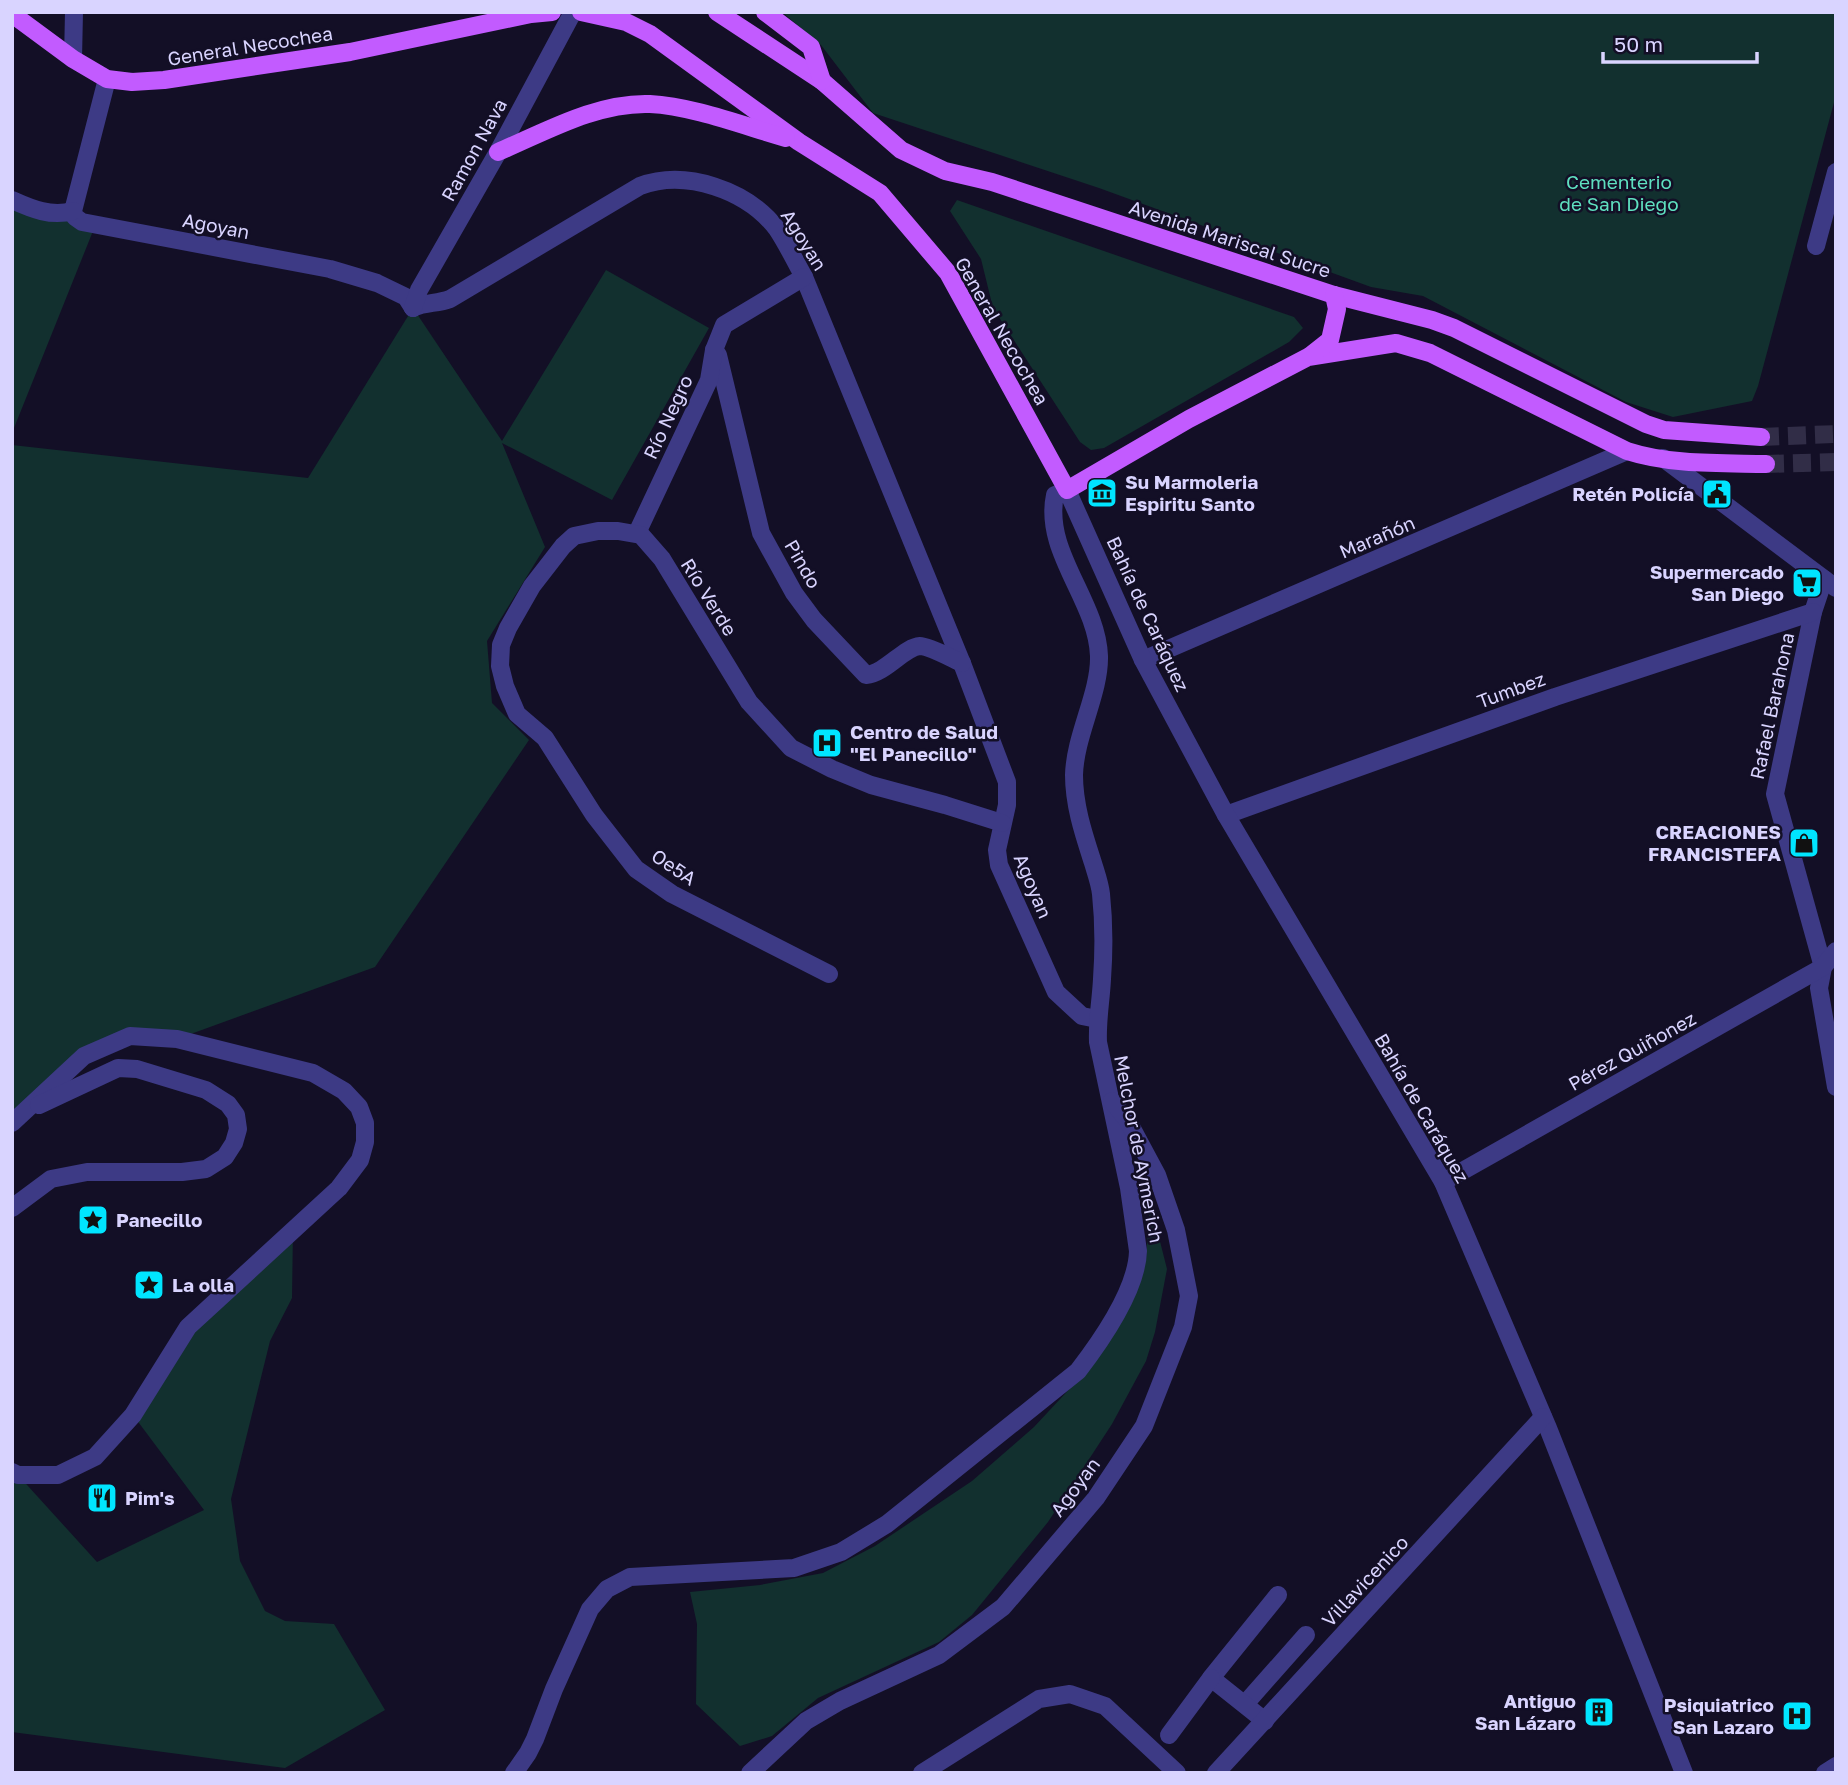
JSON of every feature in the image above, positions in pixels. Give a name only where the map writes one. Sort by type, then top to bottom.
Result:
[{"type":"main road","name":"General Necochea","points":[[12,14],[73,59],[107,79],[132,82],[164,80],[350,52],[531,14],[552,12]]},
{"type":"main road","name":"General Necochea","points":[[581,12],[625,22],[650,34],[799,142],[880,193],[948,273],[1067,490]]},
{"type":"main road","name":"Avenida Mariscal Sucre","points":[[718,12],[822,80],[901,150],[920,161],[1334,295],[1432,320],[1454,328],[1626,416],[1664,430],[1761,437]]},
{"type":"main road","points":[[765,12],[811,47],[822,80]]},
{"type":"main road","points":[[498,152],[583,116],[625,106],[648,104],[672,106],[799,142]]},
{"type":"main road","points":[[1067,490],[1189,419],[1308,357],[1330,340],[1337,310],[1334,295]]},
{"type":"main road","points":[[1308,357],[1396,343],[1430,353],[1643,457],[1766,464]]},
{"type":"street","points":[[73,59],[74,12]]},
{"type":"street","name":"Ramon Nava","points":[[413,308],[419,290],[498,152],[572,12]]},
{"type":"street","points":[[12,200],[33,210],[60,214],[73,211],[107,79]]},
{"type":"street","points":[[1816,246],[1836,172]]},
{"type":"street","name":"Agoyan","points":[[73,211],[75,217],[82,222],[330,269],[377,283],[406,297],[413,308],[424,302],[434,304],[450,299],[640,186],[657,180],[706,184],[759,211],[777,230],[804,276],[962,663],[1007,782],[1008,794],[997,850],[999,865],[1056,992],[1082,1016],[1097,1019]]},
{"type":"street","name":"Río Negro","points":[[637,533],[709,380],[714,350],[724,325],[804,276]]},
{"type":"street","name":"Pindo","points":[[714,350],[718,355],[761,533],[794,593],[814,620],[866,675],[879,671],[922,646],[962,663]]},
{"type":"street","name":"Marañón","points":[[1143,660],[1627,451]]},
{"type":"street","points":[[1663,458],[1830,584]]},
{"type":"street","name":"Bahía de Caráquez","points":[[1067,490],[1143,660],[1226,815],[1443,1182],[1543,1417],[1684,1773]]},
{"type":"street","name":"Melchor de Aymerich","points":[[514,1773],[532,1746],[590,1609],[607,1589],[630,1577],[794,1568],[841,1552],[887,1524],[1078,1371],[1114,1317],[1138,1261],[1129,1188],[1098,1042],[1097,1019],[1102,980],[1101,891],[1078,813],[1074,775],[1082,727],[1097,678],[1099,657],[1091,619],[1056,537],[1052,520],[1055,495],[1067,490]]},
{"type":"street","name":"Oe5A","points":[[637,533],[598,531],[574,536],[562,546],[532,586],[501,645],[500,666],[517,714],[545,738],[594,815],[636,869],[672,894],[829,974]]},
{"type":"street","name":"Río Verde","points":[[637,533],[662,559],[749,702],[791,748],[871,785],[954,807],[1002,824]]},
{"type":"street","name":"Rafael Barahona","points":[[1830,584],[1813,612],[1775,801],[1830,973],[1819,988],[1836,1087]]},
{"type":"street","name":"Tumbez","points":[[1226,815],[1555,697],[1813,612]]},
{"type":"street","name":"Pérez Quiñonez","points":[[1443,1182],[1830,973],[1836,951]]},
{"type":"street","points":[[12,1472],[18,1475],[58,1475],[95,1457],[133,1415],[188,1327],[339,1188],[360,1160],[365,1142],[365,1123],[359,1107],[344,1091],[313,1073],[177,1040],[130,1036],[84,1056],[18,1118]]},
{"type":"street","points":[[12,1208],[51,1179],[87,1172],[182,1172],[206,1169],[225,1157],[234,1143],[238,1129],[236,1115],[229,1104],[206,1090],[137,1069],[118,1068],[18,1118]]},
{"type":"street","name":"Agoyan","points":[[750,1773],[806,1721],[840,1701],[939,1655],[1003,1607],[1096,1498],[1144,1426],[1183,1327],[1189,1296],[1176,1230],[1157,1175],[1128,1121],[1110,1098]]},
{"type":"street","name":"Villavicenico","points":[[1216,1773],[1543,1417]]},
{"type":"street","points":[[1169,1735],[1278,1595]]},
{"type":"street","points":[[1245,1704],[1306,1635]]},
{"type":"street","points":[[1211,1678],[1265,1721]]},
{"type":"street","points":[[922,1773],[1039,1699],[1070,1694],[1105,1706],[1177,1773]]},
{"type":"street","points":[[1825,1773],[1836,1766]]},
{"type":"green space","name":"Cementerio de San Diego","points":[[782,12],[1836,12],[1836,95],[1752,401],[1673,417],[1626,402],[1423,296],[1371,287],[1099,188],[873,113],[821,45]]},
{"type":"green space","points":[[957,200],[1294,317],[1303,328],[1289,342],[1104,448],[1091,450],[1080,442],[993,308],[981,259],[950,211]]},
{"type":"green space","points":[[12,203],[95,226],[12,433]]},
{"type":"green space","points":[[606,270],[709,328],[612,500],[502,443],[545,547],[487,641],[492,703],[529,740],[375,967],[177,1039],[130,1036],[84,1056],[12,1123],[12,445],[308,478],[413,308],[502,441]]},
{"type":"green space","points":[[1150,1202],[1167,1269],[1155,1332],[1146,1361],[1112,1424],[1048,1522],[972,1615],[939,1642],[818,1698],[772,1736],[740,1746],[696,1704],[697,1624],[690,1592],[760,1585],[823,1573],[875,1546],[972,1481],[1034,1427],[1089,1368],[1146,1258]]},
{"type":"green space","points":[[293,1229],[292,1298],[270,1341],[231,1499],[240,1561],[265,1611],[285,1621],[334,1624],[385,1710],[285,1768],[12,1732],[12,1472],[18,1475],[97,1562],[204,1510],[133,1415],[188,1327]]},
{"type":"tunnel","points":[[1761,437],[1836,434]]},
{"type":"tunnel","points":[[1766,464],[1836,462]]},
{"type":"place","name":"Su Marmoleria Espiritu Santo","points":[[1102,493]]},
{"type":"place","name":"Retén Policía","points":[[1717,494]]},
{"type":"place","name":"Supermercado San Diego","points":[[1807,583]]},
{"type":"place","name":"Centro de Salud \"El Panecillo\"","points":[[827,743]]},
{"type":"place","name":"CREACIONES FRANCISTEFA","points":[[1804,843]]},
{"type":"place","name":"Panecillo","points":[[93,1220]]},
{"type":"place","name":"La olla","points":[[149,1285]]},
{"type":"place","name":"Pim's","points":[[102,1498]]},
{"type":"place","name":"Antiguo San Lázaro","points":[[1599,1712]]},
{"type":"place","name":"Psiquiatrico San Lazaro","points":[[1797,1716]]}]
